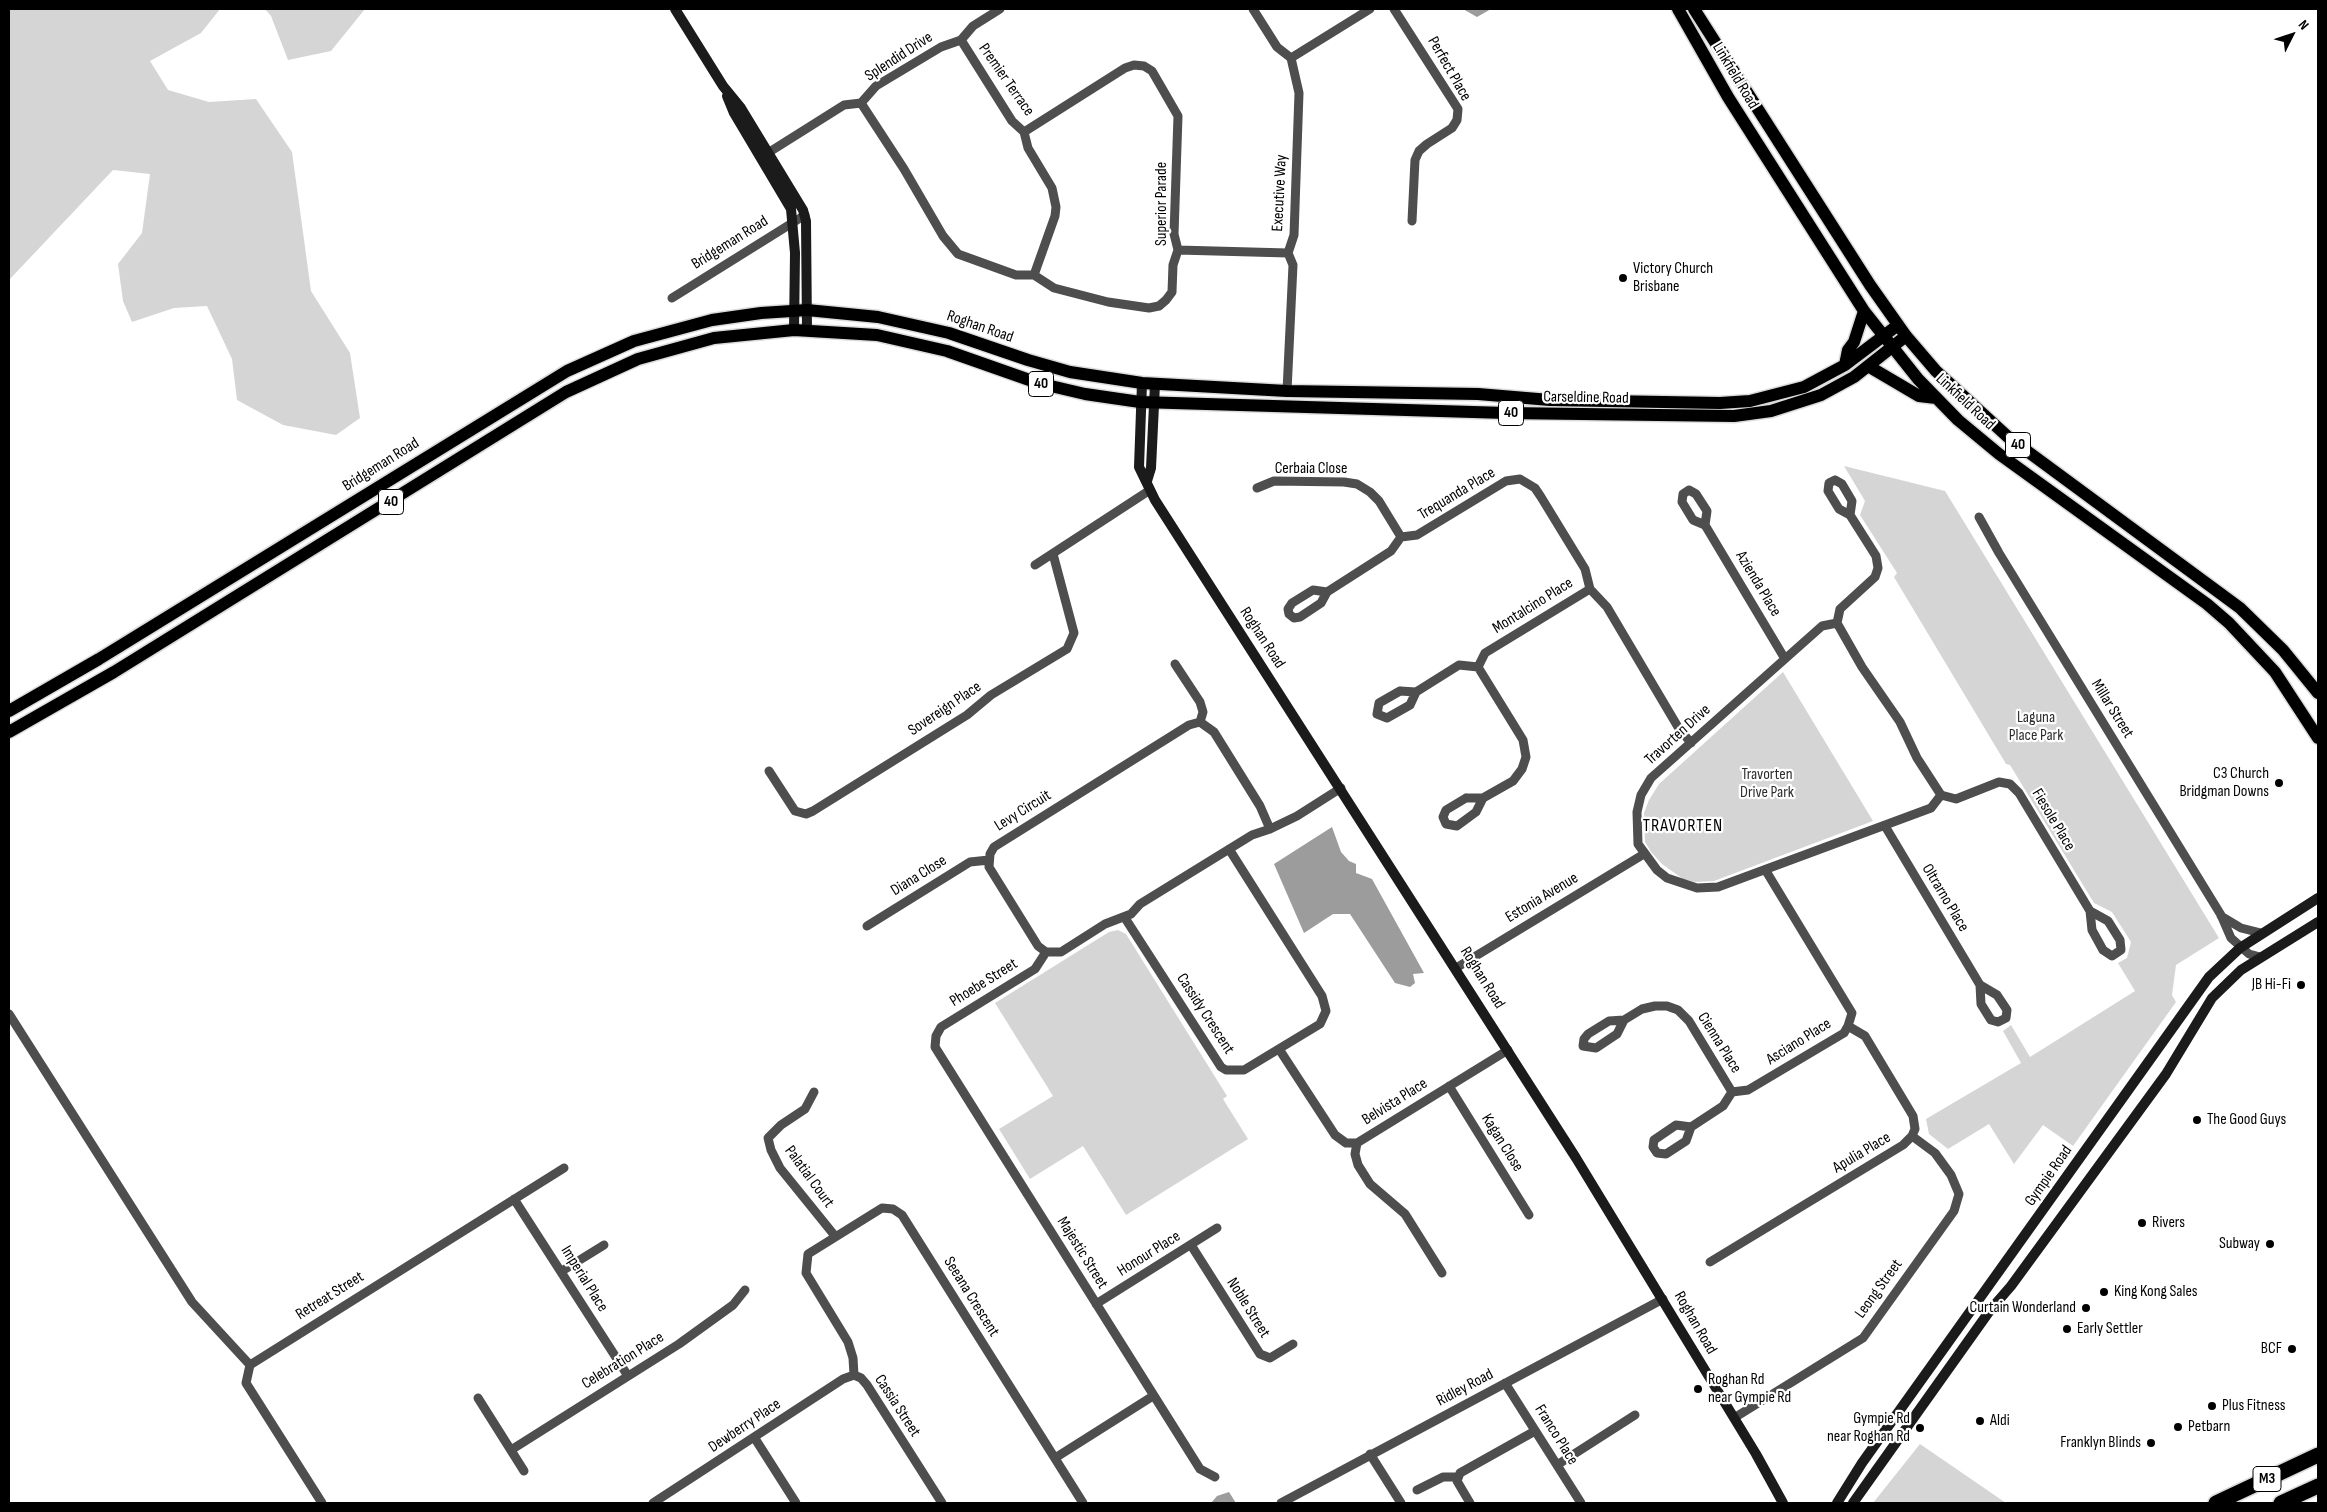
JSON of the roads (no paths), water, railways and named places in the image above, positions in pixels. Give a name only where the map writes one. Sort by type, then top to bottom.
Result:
[{"type":"highway","name":"M3","points":[[2216,1503],[2318,1455]]},
{"type":"highway","name":"M3","points":[[2281,1503],[2318,1486]]},
{"type":"main road","name":"Linkfield Road","points":[[1678,9],[1728,97],[1864,311],[1891,348],[1936,398],[1999,454],[2207,604],[2229,623],[2275,672],[2318,738]]},
{"type":"main road","name":"Linkfield Road","points":[[1694,9],[1870,285],[1906,336],[1954,390],[2008,437],[2240,608],[2277,643],[2318,694]]},
{"type":"main road","name":"Roghan Road","points":[[801,311],[857,314],[924,326],[1061,370],[1148,383]]},
{"type":"main road","name":"Bridgeman Road","points":[[9,711],[99,659],[574,367],[634,341],[686,326],[740,316],[801,311]]},
{"type":"main road","points":[[1845,365],[1848,350],[1864,311]]},
{"type":"main road","name":"Carseldine Road","points":[[1148,383],[1287,391],[1478,394],[1558,401],[1736,402],[1765,398],[1793,391],[1825,377],[1845,365],[1898,325]]},
{"type":"main road","name":"Roghan Road","points":[[801,330],[852,332],[900,339],[946,351],[1038,383],[1085,394],[1147,402]]},
{"type":"main road","name":"40","points":[[9,732],[114,672],[590,379],[638,359],[688,344],[743,334],[801,330]]},
{"type":"main road","name":"Carseldine Road","points":[[1147,402],[1506,413],[1734,416],[1771,411],[1806,402],[1838,386],[1868,366],[1906,336]]},
{"type":"main road","name":"40","points":[[1868,366],[1919,396],[1936,398]]},
{"type":"street","points":[[675,9],[722,86],[742,108],[787,201],[793,223],[801,311]]},
{"type":"street","name":"Splendid Drive","points":[[765,155],[844,105],[861,103],[876,86],[941,47],[961,40],[973,26],[1000,9]]},
{"type":"street","points":[[1253,9],[1277,47],[1291,58],[1370,9]]},
{"type":"street","name":"Perfect Place","points":[[1394,9],[1458,109],[1457,120],[1452,128],[1427,144],[1415,160],[1412,221]]},
{"type":"street","name":"Premier Terrace","points":[[961,40],[1012,121],[1024,132],[1028,148],[1052,188],[1056,206],[1034,275]]},
{"type":"street","name":"Executive Way","points":[[1287,391],[1293,265],[1288,253],[1294,235],[1299,93],[1291,58]]},
{"type":"street","name":"Superior Parade","points":[[861,103],[904,169],[944,236],[958,254],[1016,275],[1034,275],[1054,288],[1108,302],[1149,308],[1159,306],[1172,292],[1173,265],[1178,250],[1174,234],[1178,116],[1152,71],[1139,66],[1125,68],[1024,132]]},
{"type":"street","points":[[765,155],[805,215],[801,330]]},
{"type":"street","name":"Bridgeman Road","points":[[672,298],[805,215]]},
{"type":"street","points":[[1178,250],[1288,253]]},
{"type":"street","name":"Roghan Road","points":[[1148,383],[1139,467],[1149,486],[1246,644],[1341,788],[1508,1050],[1663,1299],[1784,1502]]},
{"type":"street","name":"Trequanda Place","points":[[1401,537],[1417,535],[1506,481],[1520,479],[1534,488],[1541,497],[1585,569],[1590,589]]},
{"type":"street","name":"Cerbaia Close","points":[[1257,488],[1274,481],[1344,482],[1357,484],[1370,492],[1379,501],[1401,537]]},
{"type":"street","points":[[1036,565],[1149,486]]},
{"type":"street","points":[[1850,514],[1876,556],[1878,568],[1875,577],[1840,609],[1837,623],[1862,667],[1900,722],[1917,758],[1941,795]]},
{"type":"street","name":"Millar Street","points":[[1979,517],[1999,553],[2221,915],[2232,938],[2240,948]]},
{"type":"street","name":"Azienda Place","points":[[1705,525],[1785,659]]},
{"type":"street","points":[[1327,592],[1391,551],[1401,537]]},
{"type":"street","name":"Sovereign Place","points":[[769,771],[795,811],[806,814],[967,715],[991,695],[1067,650],[1074,633],[1053,554]]},
{"type":"street","name":"Montalcino Place","points":[[1478,667],[1486,653],[1590,589],[1607,607],[1678,727],[1691,742]]},
{"type":"street","name":"Travorten Drive","points":[[1837,623],[1822,626],[1651,778],[1641,795],[1637,812],[1636,829],[1638,844],[1644,854],[1667,878],[1697,888],[1718,887],[1931,808],[1941,795]]},
{"type":"street","points":[[1176,664],[1200,702],[1202,712],[1200,722],[1214,732],[1264,813],[1270,829]]},
{"type":"street","points":[[1416,692],[1459,665],[1478,667],[1523,740],[1526,757],[1522,769],[1513,781],[1483,798]]},
{"type":"street","name":"Levy Circuit","points":[[989,860],[994,847],[1190,725],[1200,722]]},
{"type":"street","name":"Fiesole Place","points":[[1941,795],[1956,799],[1999,782],[2010,784],[2019,793],[2090,911],[2092,930],[2103,950],[2112,956],[2121,950],[2120,940],[2108,921],[2090,911]]},
{"type":"street","points":[[989,860],[990,872],[1038,946],[1046,952],[1061,952],[1110,922],[1125,918],[1140,904],[1229,849],[1252,836],[1297,816],[1341,788]]},
{"type":"street","name":"Oltrarno Place","points":[[1885,826],[1980,985]]},
{"type":"street","name":"Cassidy Crescent","points":[[1125,918],[1221,1067],[1232,1072],[1244,1070],[1320,1024],[1324,1017],[1326,1003],[1229,849]]},
{"type":"street","name":"Estonia Avenue","points":[[1456,968],[1644,854]]},
{"type":"street","name":"Diana Close","points":[[867,926],[970,862],[989,860]]},
{"type":"street","name":"Asciano Place","points":[[1732,1092],[1748,1090],[1844,1033],[1852,1013],[1766,870]]},
{"type":"street","name":"Gympie Road","points":[[1837,1503],[1862,1463],[2213,972],[2240,948],[2261,933],[2318,898]]},
{"type":"street","name":"Millar Street","points":[[2221,915],[2242,928],[2261,933]]},
{"type":"street","name":"Gympie Road","points":[[1853,1503],[1991,1309],[2011,1286],[2166,1074],[2212,998],[2241,970],[2318,922]]},
{"type":"street","points":[[2240,948],[2249,954],[2260,957]]},
{"type":"street","name":"Phoebe Street","points":[[936,1036],[941,1027],[1035,969],[1046,952]]},
{"type":"street","name":"Cienna Place","points":[[1624,1020],[1642,1009],[1654,1006],[1666,1006],[1678,1010],[1689,1021],[1732,1092]]},
{"type":"street","points":[[9,1014],[192,1302],[250,1365],[246,1383],[322,1503]]},
{"type":"street","name":"Apulia Place","points":[[1710,1262],[1903,1145],[1912,1136],[1915,1129],[1913,1116],[1865,1036],[1848,1026]]},
{"type":"street","name":"Majestic Street","points":[[936,1036],[935,1047],[941,1060],[1153,1396],[1200,1469],[1215,1477]]},
{"type":"street","points":[[1280,1049],[1335,1135],[1346,1143],[1357,1143]]},
{"type":"street","name":"Belvista Place","points":[[1442,1273],[1405,1214],[1370,1184],[1358,1165],[1355,1154],[1357,1143],[1508,1050]]},
{"type":"street","name":"Kagan Close","points":[[1449,1086],[1529,1215]]},
{"type":"street","name":"Palatial Court","points":[[814,1092],[805,1109],[781,1125],[768,1138],[771,1150],[780,1168],[835,1236]]},
{"type":"street","points":[[1691,1127],[1723,1106],[1732,1092]]},
{"type":"street","name":"Leong Street","points":[[1734,1418],[1863,1338],[1954,1211],[1959,1194],[1951,1175],[1935,1153],[1912,1136]]},
{"type":"street","name":"Retreat Street","points":[[250,1365],[564,1168]]},
{"type":"street","name":"Imperial Place","points":[[514,1199],[628,1376]]},
{"type":"street","name":"Seeana Crescent","points":[[806,1272],[808,1254],[882,1208],[893,1209],[902,1215],[1083,1503]]},
{"type":"street","name":"Honour Place","points":[[1096,1304],[1217,1228]]},
{"type":"street","points":[[562,1271],[604,1244]]},
{"type":"street","name":"Noble Street","points":[[1191,1245],[1260,1354],[1270,1358],[1293,1344]]},
{"type":"street","name":"Cassia Street","points":[[806,1272],[848,1342],[853,1358],[854,1375],[867,1385],[942,1503]]},
{"type":"street","name":"Celebration Place","points":[[510,1450],[678,1344],[733,1305],[745,1290]]},
{"type":"street","name":"Ridley Road","points":[[1281,1503],[1663,1299]]},
{"type":"street","name":"Dewberry Place","points":[[653,1503],[843,1379],[854,1375]]},
{"type":"street","name":"Franco Place","points":[[1505,1383],[1580,1503]]},
{"type":"street","points":[[1055,1458],[1153,1396]]},
{"type":"street","points":[[478,1398],[524,1471]]},
{"type":"street","points":[[1557,1465],[1635,1415]]},
{"type":"street","points":[[1417,1490],[1438,1479],[1457,1477],[1468,1468],[1535,1431]]},
{"type":"street","points":[[754,1437],[796,1503]]},
{"type":"street","points":[[1370,1454],[1401,1503]]},
{"type":"street","points":[[1457,1477],[1457,1481],[1470,1503]]},
{"type":"place","name":"Victory Church Brisbane","points":[[1623,278]]},
{"type":"place","name":"C3 Church Bridgman Downs","points":[[2279,783]]},
{"type":"place","name":"JB Hi-Fi","points":[[2301,985]]},
{"type":"place","name":"The Good Guys","points":[[2197,1120]]},
{"type":"place","name":"Rivers","points":[[2142,1223]]},
{"type":"place","name":"Subway","points":[[2270,1244]]},
{"type":"place","name":"King Kong Sales","points":[[2104,1292]]},
{"type":"place","name":"Curtain Wonderland","points":[[2086,1308]]},
{"type":"place","name":"Early Settler","points":[[2067,1329]]},
{"type":"place","name":"BCF","points":[[2292,1349]]},
{"type":"place","name":"Roghan Rd near Gympie Rd","points":[[1698,1389]]},
{"type":"place","name":"Plus Fitness","points":[[2212,1406]]},
{"type":"place","name":"Aldi","points":[[1980,1421]]},
{"type":"place","name":"Petbarn","points":[[2178,1427]]},
{"type":"place","name":"Gympie Rd near Roghan Rd","points":[[1920,1428]]},
{"type":"place","name":"Franklyn Blinds","points":[[2151,1443]]},
{"type":"district","name":"TRAVORTEN","points":[[1683,826]]},
{"type":"park label","name":"Laguna Place Park","points":[[2036,727]]},
{"type":"park label","name":"Travorten Drive Park","points":[[1767,784]]}]
